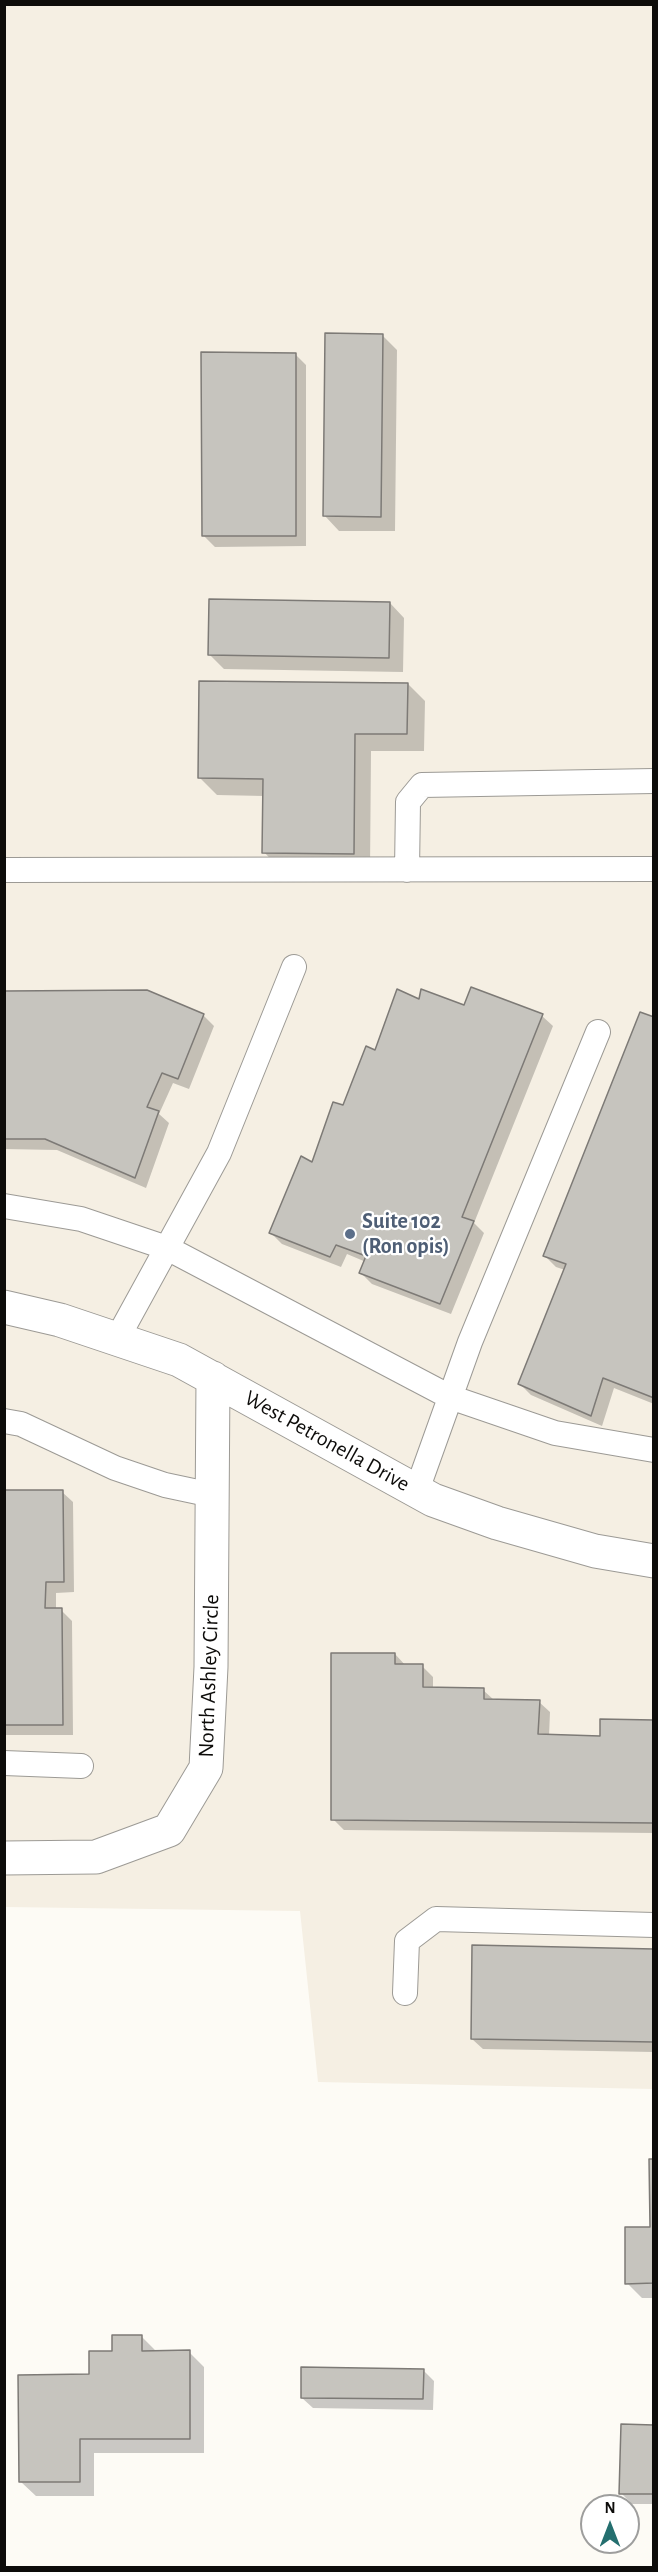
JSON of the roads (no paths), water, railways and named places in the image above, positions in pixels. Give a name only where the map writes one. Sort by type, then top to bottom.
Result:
[{"type":"street","name":"West Petronella Drive","points":[[4,1307],[60,1320],[179,1360],[433,1500],[497,1523],[595,1551],[654,1561]]},
{"type":"street","name":"North Ashley Circle","points":[[4,1858],[96,1857],[169,1830],[206,1768],[211,1666],[213,1378]]},
{"type":"lane","points":[[407,870],[408,802],[422,784],[654,781]]},
{"type":"lane","points":[[4,870],[654,869]]},
{"type":"lane","points":[[117,1339],[219,1153],[294,967]]},
{"type":"lane","points":[[417,1490],[450,1397],[598,1032]]},
{"type":"lane","points":[[4,1206],[81,1219],[167,1248],[450,1397],[555,1433],[654,1450]]},
{"type":"lane","points":[[4,1421],[21,1425],[116,1468],[155,1482],[212,1495]]},
{"type":"lane","points":[[4,1763],[81,1766]]},
{"type":"lane","points":[[405,1993],[407,1941],[436,1919],[654,1925]]},
{"type":"place","name":"Suite 102 (Ron opis)","points":[[350,1234]]}]
